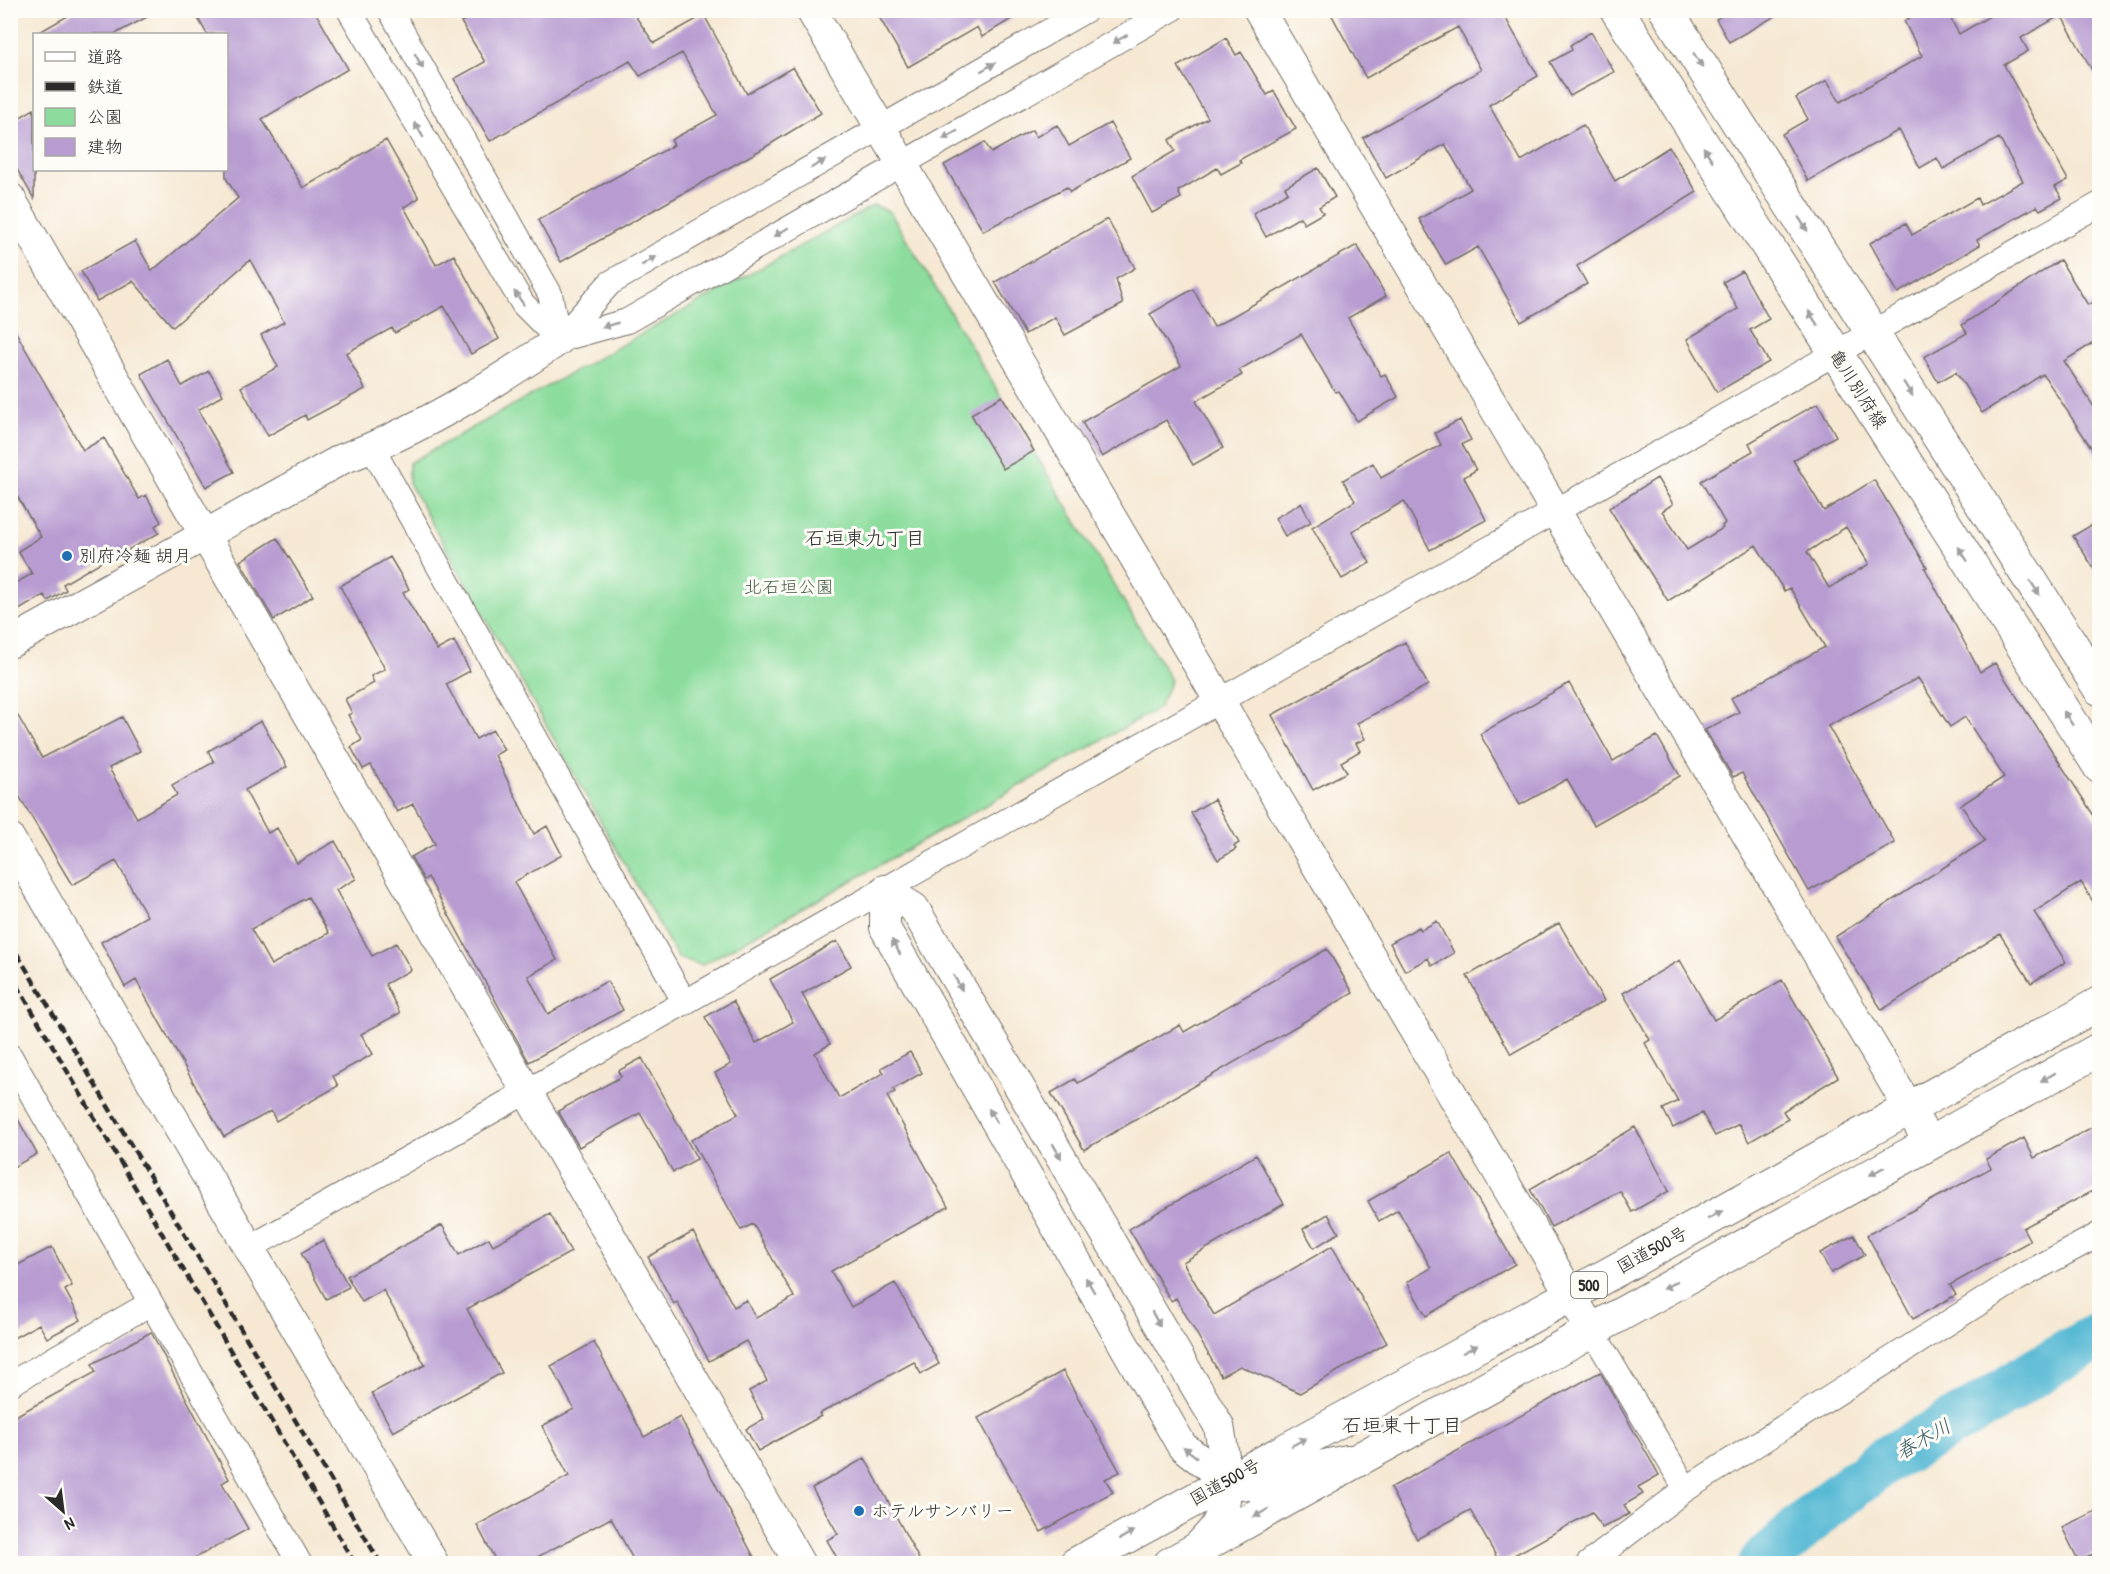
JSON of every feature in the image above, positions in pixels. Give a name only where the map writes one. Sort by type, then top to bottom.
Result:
[{"type":"main road","name":"亀川別府線","points":[[1617,10],[2100,767]]},
{"type":"main road","points":[[1666,10],[2100,688]]},
{"type":"main road","name":"国道500号","points":[[1076,1563],[1571,1295],[2100,1003]]},
{"type":"main road","name":"500","points":[[1182,1557],[2100,1049]]},
{"type":"street","points":[[349,10],[523,303],[559,340]]},
{"type":"street","points":[[390,10],[550,294],[559,340]]},
{"type":"street","points":[[811,10],[1686,1489]]},
{"type":"street","points":[[10,643],[342,459],[399,436],[522,365],[559,340],[610,283],[1086,10]]},
{"type":"street","points":[[559,340],[627,321],[1171,10]]},
{"type":"street","points":[[1259,10],[1929,1142]]},
{"type":"street","points":[[10,198],[800,1563]]},
{"type":"street","points":[[251,1247],[2100,204]]},
{"type":"street","points":[[372,448],[685,1003]]},
{"type":"street","points":[[10,839],[434,1563]]},
{"type":"street","points":[[885,890],[885,928],[1182,1446],[1227,1481],[1255,1486],[1292,1472],[1360,1457]]},
{"type":"street","points":[[885,890],[914,908],[1219,1426],[1227,1481],[1224,1503],[1217,1524],[1182,1557]]},
{"type":"street","points":[[10,1056],[300,1563]]},
{"type":"street","points":[[1588,1563],[1686,1489],[2017,1278],[2100,1234]]},
{"type":"street","points":[[10,1384],[151,1303]]},
{"type":"green space","name":"北石垣公園","points":[[874,205],[890,212],[1171,680],[1159,708],[702,965],[678,958],[409,483],[409,463]]},
{"type":"building","points":[[78,10],[160,10],[117,33],[38,33]]},
{"type":"building","points":[[193,10],[314,10],[348,69],[262,119],[303,188],[386,140],[419,198],[404,207],[436,265],[454,255],[499,339],[471,354],[444,306],[395,333],[392,328],[346,353],[365,389],[307,420],[305,415],[268,436],[241,387],[278,367],[261,335],[284,322],[250,260],[173,327],[133,281],[97,301],[81,271],[135,241],[152,271],[238,198],[226,178],[226,171],[228,171],[228,33],[206,33]]},
{"type":"building","points":[[481,10],[631,10],[654,43],[704,15],[747,94],[793,67],[821,113],[764,148],[561,262],[538,220],[674,145],[671,140],[717,115],[682,53],[640,76],[630,61],[490,141],[454,79],[485,62],[461,22]]},
{"type":"building","points":[[875,10],[1026,10],[982,37],[977,27],[908,67]]},
{"type":"building","points":[[1329,10],[1501,10],[1538,76],[1489,105],[1521,161],[1583,125],[1615,181],[1669,147],[1697,192],[1577,266],[1587,284],[1521,322],[1478,247],[1446,265],[1419,219],[1471,189],[1445,144],[1386,178],[1363,138],[1481,70],[1458,27],[1366,78]]},
{"type":"building","points":[[1732,10],[1786,10],[1729,42],[1716,19]]},
{"type":"building","points":[[1923,10],[1946,10],[1959,34],[2000,10],[2100,10],[2100,84],[2061,15],[2021,38],[2028,51],[2004,65],[2068,180],[2055,187],[2062,198],[2040,210],[2037,206],[1977,240],[1980,245],[1898,293],[1870,243],[1906,223],[1912,235],[1977,198],[1980,205],[2023,181],[1999,138],[1943,169],[1937,158],[1920,168],[1899,130],[1808,181],[1782,134],[1808,119],[1796,98],[1827,80],[1840,102],[1922,56],[1904,21]]},
{"type":"building","points":[[1591,32],[1614,72],[1570,96],[1550,62],[1572,50],[1570,45]]},
{"type":"building","points":[[1226,38],[1236,55],[1241,52],[1267,95],[1274,91],[1296,129],[1239,160],[1241,163],[1221,174],[1217,168],[1178,191],[1181,198],[1152,213],[1132,176],[1175,151],[1169,140],[1208,118],[1178,66]]},
{"type":"building","points":[[33,110],[34,199],[10,157],[10,123]]},
{"type":"building","points":[[1110,123],[1130,158],[1070,192],[1067,187],[983,231],[944,165],[985,142],[991,153],[1032,130],[1036,137],[1057,125],[1069,146]]},
{"type":"building","points":[[1318,168],[1335,197],[1319,207],[1323,213],[1304,224],[1300,217],[1266,237],[1253,213],[1288,192],[1285,187]]},
{"type":"building","points":[[1107,219],[1135,268],[1116,279],[1123,304],[1065,335],[1055,317],[1025,334],[995,282]]},
{"type":"building","points":[[1357,245],[1386,296],[1348,318],[1381,376],[1385,374],[1398,397],[1357,421],[1339,391],[1335,392],[1301,334],[1239,370],[1242,375],[1196,401],[1223,448],[1193,465],[1166,420],[1102,457],[1082,422],[1181,366],[1150,314],[1193,289],[1214,327]]},
{"type":"building","points":[[2060,260],[2088,305],[2100,298],[2100,339],[2064,361],[2100,416],[2100,461],[2043,374],[1982,413],[1956,372],[1938,382],[1924,357],[1967,333],[1962,325]]},
{"type":"building","points":[[1742,271],[1769,319],[1750,330],[1769,362],[1717,392],[1687,339],[1738,309],[1723,282]]},
{"type":"building","points":[[10,322],[83,450],[104,438],[139,499],[146,495],[161,522],[155,526],[159,533],[119,555],[118,552],[63,584],[66,590],[48,601],[44,595],[19,610],[10,595],[10,586],[32,574],[18,551],[41,537],[10,484]]},
{"type":"building","points":[[167,359],[182,386],[209,371],[223,395],[198,410],[234,472],[206,487],[141,374]]},
{"type":"building","points":[[1002,396],[1034,451],[1003,469],[971,414]]},
{"type":"building","points":[[1818,403],[1836,436],[1793,460],[1824,511],[1874,480],[1927,567],[1925,568],[1980,672],[1995,663],[2100,825],[2100,913],[2081,882],[2034,912],[2066,962],[2031,983],[2000,934],[1882,1010],[1835,937],[1985,841],[1961,805],[2004,777],[1965,717],[1950,727],[1918,678],[1828,726],[1895,843],[1809,891],[1742,773],[1733,777],[1705,730],[1739,712],[1731,698],[1825,647],[1790,588],[1784,591],[1756,545],[1668,601],[1609,508],[1657,478],[1673,504],[1662,511],[1687,550],[1723,528],[1725,523],[1701,481],[1753,451],[1749,443]],"holes":[[[1846,527],[1869,564],[1829,588],[1807,552]]]},
{"type":"building","points":[[1460,420],[1471,440],[1462,444],[1476,470],[1464,477],[1486,520],[1430,550],[1404,501],[1352,531],[1370,563],[1342,579],[1312,527],[1355,501],[1343,480],[1373,463],[1381,478],[1441,445],[1435,433]]},
{"type":"building","points":[[1301,503],[1311,522],[1285,536],[1275,518]]},
{"type":"building","points":[[2100,520],[2100,578],[2073,536]]},
{"type":"building","points":[[277,538],[313,596],[274,620],[240,561]]},
{"type":"building","points":[[390,557],[409,589],[403,593],[437,650],[454,641],[470,671],[446,684],[476,739],[493,730],[504,750],[495,755],[534,834],[547,826],[562,855],[514,882],[557,960],[528,976],[548,1014],[607,981],[623,1010],[529,1062],[428,877],[424,880],[411,857],[435,844],[413,804],[397,812],[371,765],[363,769],[351,747],[362,740],[348,715],[352,713],[345,699],[374,683],[371,676],[385,669],[340,586]]},
{"type":"building","points":[[1405,642],[1428,685],[1357,723],[1365,739],[1356,743],[1360,751],[1341,762],[1347,772],[1313,790],[1272,715]]},
{"type":"building","points":[[1569,683],[1613,761],[1657,736],[1680,776],[1594,825],[1567,779],[1520,805],[1480,734]]},
{"type":"building","points":[[10,702],[42,758],[122,717],[140,751],[109,768],[137,818],[177,795],[172,785],[214,762],[208,751],[261,721],[287,767],[245,790],[268,833],[277,828],[297,863],[335,841],[356,879],[336,890],[372,956],[396,943],[411,970],[385,984],[400,1013],[361,1034],[373,1054],[333,1076],[338,1086],[276,1121],[271,1111],[224,1137],[136,980],[125,987],[101,942],[147,916],[116,861],[72,885],[10,781]],"holes":[[[308,897],[329,933],[271,965],[251,929]]]},
{"type":"building","points":[[1214,799],[1239,843],[1234,846],[1236,849],[1218,860],[1191,813]]},
{"type":"building","points":[[1437,921],[1454,953],[1432,966],[1428,958],[1405,971],[1390,943],[1419,927],[1421,930]]},
{"type":"building","points":[[1559,923],[1604,1001],[1511,1054],[1467,976]]},
{"type":"building","points":[[837,941],[851,966],[802,994],[830,1044],[815,1053],[839,1098],[884,1073],[881,1068],[910,1052],[922,1073],[893,1089],[895,1092],[887,1096],[948,1207],[831,1271],[851,1307],[895,1283],[939,1364],[921,1374],[914,1362],[819,1414],[821,1416],[758,1451],[746,1429],[764,1419],[749,1391],[767,1381],[746,1341],[709,1361],[677,1302],[674,1304],[648,1257],[693,1232],[734,1307],[746,1300],[756,1318],[794,1297],[753,1224],[741,1230],[691,1140],[738,1114],[715,1073],[731,1064],[705,1017],[733,1001],[756,1043],[793,1022],[770,979]]},
{"type":"building","points":[[1327,949],[1353,993],[1084,1150],[1051,1093],[1075,1079],[1078,1083],[1180,1025],[1184,1032]]},
{"type":"building","points":[[1680,960],[1714,1020],[1782,980],[1838,1077],[1783,1111],[1788,1119],[1749,1142],[1739,1124],[1715,1136],[1702,1113],[1673,1128],[1663,1109],[1678,1101],[1645,1043],[1650,1040],[1623,993]]},
{"type":"building","points":[[642,1058],[697,1159],[673,1172],[640,1113],[579,1147],[558,1111],[621,1077],[618,1071]]},
{"type":"building","points":[[10,1105],[37,1154],[10,1169]]},
{"type":"building","points":[[2100,1123],[2100,1187],[2023,1228],[2030,1241],[1950,1285],[1956,1295],[1913,1319],[1867,1235],[1991,1168],[1986,1159],[2024,1138],[2034,1158]]},
{"type":"building","points":[[1635,1127],[1669,1191],[1632,1212],[1620,1191],[1551,1227],[1530,1189]]},
{"type":"building","points":[[1451,1153],[1515,1264],[1426,1316],[1407,1282],[1431,1268],[1398,1210],[1379,1221],[1368,1201]]},
{"type":"building","points":[[1256,1155],[1284,1204],[1183,1262],[1214,1315],[1332,1246],[1387,1343],[1300,1393],[1240,1366],[1221,1376],[1176,1298],[1171,1301],[1129,1229]]},
{"type":"building","points":[[550,1214],[571,1252],[467,1309],[502,1373],[393,1432],[372,1393],[425,1365],[383,1290],[362,1302],[347,1276],[442,1225],[459,1255],[489,1238],[493,1245]]},
{"type":"building","points":[[1328,1214],[1339,1233],[1314,1248],[1303,1229]]},
{"type":"building","points":[[1854,1235],[1865,1255],[1831,1273],[1820,1253]]},
{"type":"building","points":[[323,1240],[349,1287],[326,1299],[301,1253]]},
{"type":"building","points":[[52,1247],[72,1286],[65,1290],[81,1320],[47,1338],[39,1324],[10,1340],[10,1269]]},
{"type":"building","points":[[151,1332],[229,1479],[222,1483],[248,1529],[186,1563],[10,1563],[10,1419],[96,1372],[92,1364]]},
{"type":"building","points":[[594,1342],[644,1437],[680,1417],[757,1563],[635,1563],[611,1518],[526,1563],[497,1563],[477,1525],[569,1476],[542,1426],[574,1409],[551,1366]]},
{"type":"building","points":[[1063,1371],[1120,1472],[1105,1479],[1113,1492],[1041,1532],[978,1418]]},
{"type":"building","points":[[1600,1372],[1659,1475],[1638,1487],[1643,1494],[1624,1505],[1629,1514],[1602,1528],[1592,1512],[1500,1563],[1470,1510],[1417,1539],[1390,1488]]},
{"type":"building","name":"ホテルサンバリー","points":[[865,1458],[921,1563],[840,1563],[827,1540],[838,1534],[812,1488]]},
{"type":"building","points":[[2100,1509],[2100,1551],[2079,1562],[2062,1527]]},
{"type":"waterway","name":"春木川","points":[[1762,1564],[1823,1508],[1886,1460],[1990,1402],[2022,1380],[2100,1335]]},
{"type":"railway","points":[[10,942],[381,1564]]},
{"type":"railway","points":[[10,973],[355,1564]]},
{"type":"place","name":"別府冷麺 胡月","points":[[67,556]]},
{"type":"place","name":"ホテルサンバリー","points":[[859,1511]]},
{"type":"district","name":"石垣東九丁目","points":[[865,538]]},
{"type":"district","name":"石垣東十丁目","points":[[1402,1425]]}]
